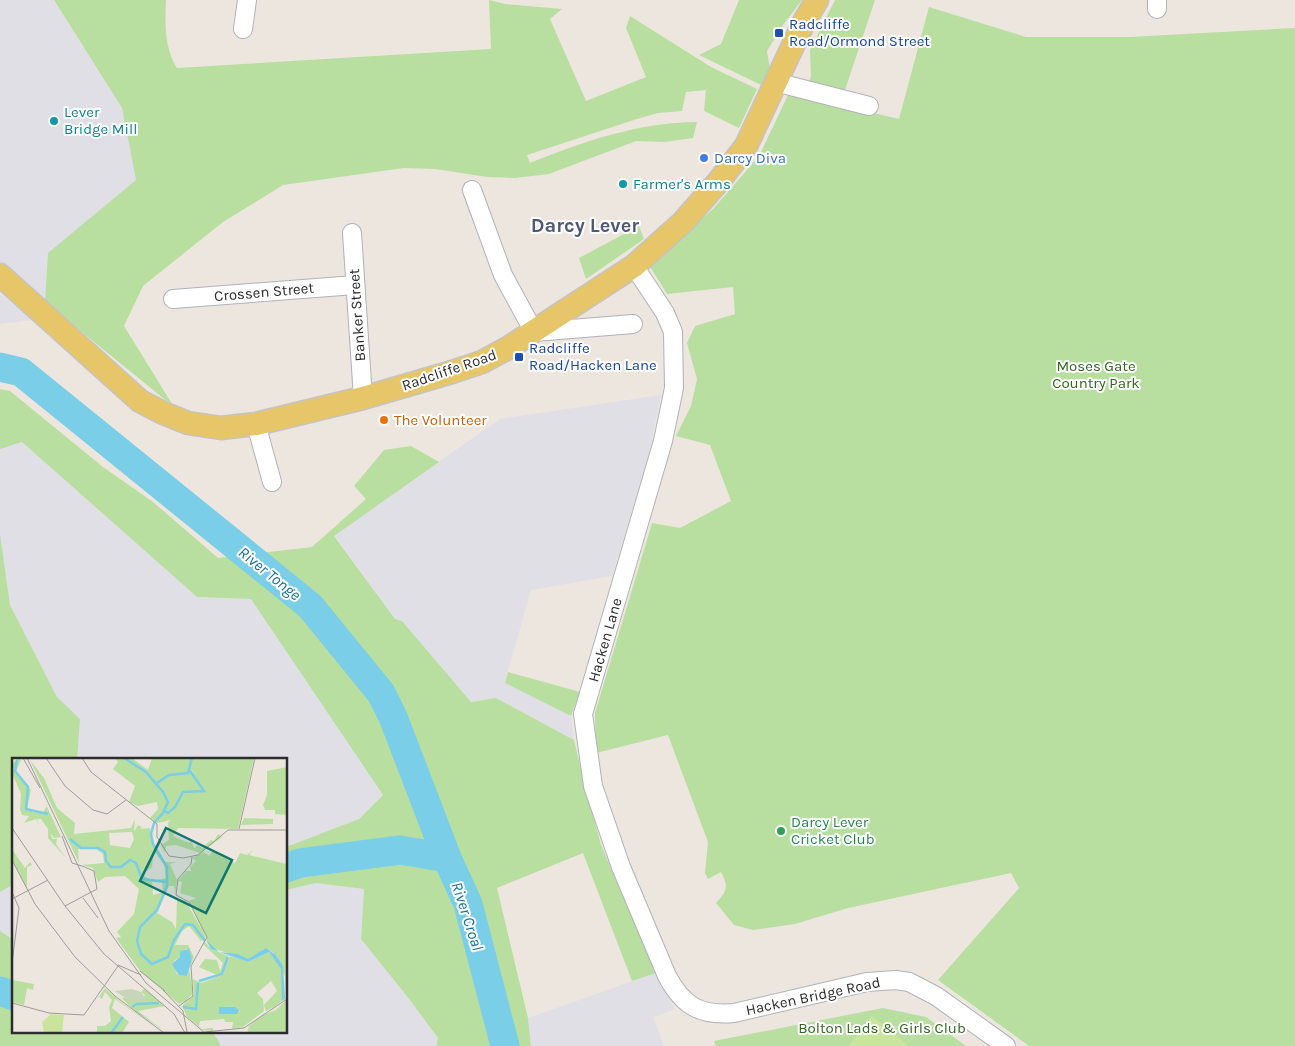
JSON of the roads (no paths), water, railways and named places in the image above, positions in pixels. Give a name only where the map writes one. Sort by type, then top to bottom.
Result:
[{"type":"main road","name":"Radcliffe Road","points":[[0,275],[140,401],[188,423],[222,428],[256,424],[363,398],[482,362],[534,332],[634,266],[683,222],[737,159],[753,132],[805,20],[817,0]]},
{"type":"street","points":[[243,29],[247,0]]},
{"type":"street","points":[[773,87],[869,106]]},
{"type":"street","points":[[472,190],[503,275],[534,332],[633,324]]},
{"type":"street","name":"Banker Street","points":[[352,233],[363,398]]},
{"type":"street","name":"Hacken Lane","points":[[634,266],[665,313],[673,332],[674,388],[663,441],[583,714],[593,786],[621,867],[667,976],[674,989],[692,1007]]},
{"type":"street","name":"Crossen Street","points":[[173,300],[356,285]]},
{"type":"street","points":[[256,424],[272,482]]},
{"type":"street","name":"Hacken Bridge Road","points":[[692,1007],[705,1013],[734,1013],[867,982],[896,980],[909,982],[936,996],[1006,1046]]},
{"type":"waterway","name":"River Tonge","points":[[0,367],[21,372],[310,606],[381,693],[393,717],[447,858],[468,904],[505,1046]]},
{"type":"waterway","name":"River Croal","points":[[288,867],[300,863],[400,850],[447,858]]},
{"type":"waterway","name":"River Croal","points":[[0,991],[12,995]]},
{"type":"place","name":"Radcliffe Road/Ormond Street","points":[[779,33]]},
{"type":"place","name":"Lever Bridge Mill","points":[[54,121]]},
{"type":"place","name":"Darcy Diva","points":[[704,158]]},
{"type":"place","name":"Farmer's Arms","points":[[623,184]]},
{"type":"place","name":"Radcliffe Road/Hacken Lane","points":[[519,357]]},
{"type":"place","name":"The Volunteer","points":[[384,420]]},
{"type":"place","name":"Darcy Lever Cricket Club","points":[[781,831]]},
{"type":"district","name":"Darcy Lever","points":[[585,225]]},
{"type":"park label","name":"Moses Gate Country Park","points":[[1096,374]]},
{"type":"park label","name":"Bolton Lads & Girls Club","points":[[882,1028]]}]
